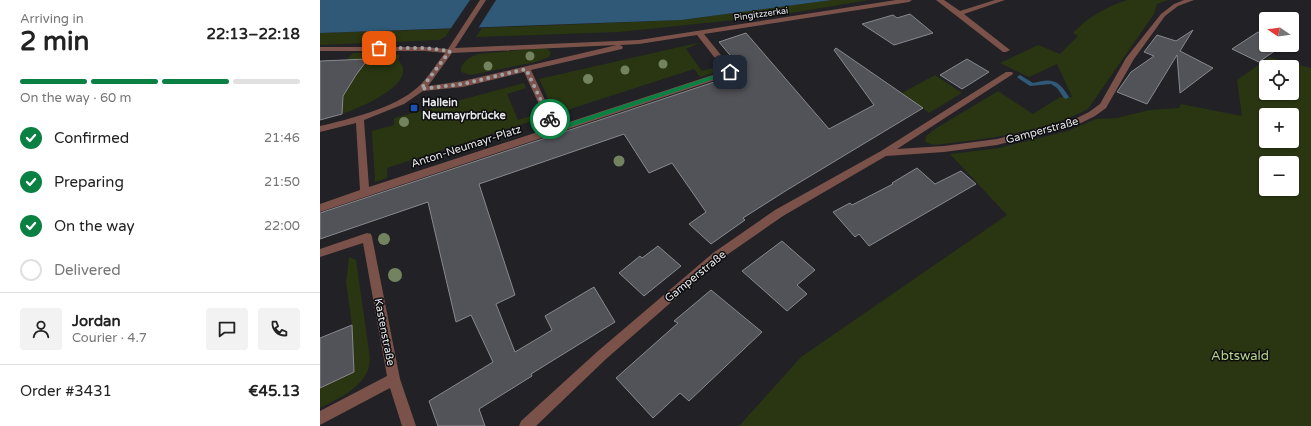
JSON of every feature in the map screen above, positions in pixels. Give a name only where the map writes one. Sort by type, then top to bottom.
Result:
[{"type":"street","points":[[320,129],[360,119],[401,102],[421,89],[450,51],[483,0]]},
{"type":"street","name":"Pingitzzerkai","points":[[638,42],[909,0]]},
{"type":"street","points":[[939,0],[959,13],[1006,50]]},
{"type":"street","points":[[959,13],[1002,0]]},
{"type":"street","name":"Gamperstraße","points":[[884,153],[944,149],[997,142],[1078,121],[1092,114],[1103,106],[1130,58],[1163,15],[1176,5],[1191,0]]},
{"type":"street","name":"Anton-Neumayr-Platz","points":[[320,208],[364,192],[730,72],[699,33]]},
{"type":"street","points":[[320,49],[426,48],[450,51],[638,42]]},
{"type":"street","points":[[421,89],[463,84],[638,42]]},
{"type":"street","points":[[526,69],[555,130]]},
{"type":"street","name":"Gamperstraße","points":[[526,426],[602,355],[717,256],[779,213],[884,153],[1009,74]]},
{"type":"street","points":[[360,119],[364,192]]},
{"type":"street","name":"Kastenstraße","points":[[320,253],[367,237],[394,379],[409,426]]},
{"type":"street","points":[[320,418],[394,379]]},
{"type":"green space","points":[[832,0],[869,0],[773,16],[619,32],[476,37],[482,28],[681,20]]},
{"type":"green space","points":[[1127,0],[1168,0],[1157,4],[1154,14],[1088,109],[1051,124],[1013,134],[934,145],[925,142],[926,136],[935,129],[998,91],[1033,114],[1060,97],[1072,97],[1057,64],[1029,77],[1000,63],[1038,45],[1060,54],[1078,36],[1073,33],[1091,17],[1105,9]]},
{"type":"green space","points":[[451,29],[445,37],[439,40],[320,45],[320,33]]},
{"type":"green space","points":[[699,43],[686,49],[702,71],[716,67],[719,71],[700,77],[694,69],[555,114],[539,79]]},
{"type":"green space","points":[[541,48],[548,49],[551,53],[549,57],[536,62],[471,75],[461,72],[462,65],[469,58],[478,54]]},
{"type":"green space","points":[[381,52],[400,55],[398,60],[403,69],[401,77],[395,86],[385,94],[373,101],[342,114],[343,96],[368,59],[346,60],[353,53]]},
{"type":"green space","points":[[1270,57],[1278,60],[1266,60]]},
{"type":"green space","name":"Abtswald","points":[[1259,65],[1259,100],[1299,100],[1299,65],[1311,68],[1311,426],[739,426],[801,357],[1007,215],[950,154],[999,148],[1068,131],[1096,119],[1117,118],[1149,110],[1179,108],[1181,104],[1242,116],[1237,80]]},
{"type":"green space","points":[[935,75],[962,93],[929,113],[902,93]]},
{"type":"green space","points":[[524,83],[526,88],[507,94],[518,120],[534,115],[535,120],[387,168],[387,178],[375,182],[372,131],[394,125],[394,118]]},
{"type":"green space","points":[[349,257],[356,260],[370,358],[369,366],[362,380],[352,390],[320,408],[320,388],[354,372],[352,325],[346,282]]},
{"type":"water","points":[[320,0],[832,0],[681,20],[320,33]]},
{"type":"pier","points":[[470,0],[496,0],[477,30],[449,31]]},
{"type":"building","points":[[910,14],[933,33],[894,45],[862,24],[893,15],[897,18]]},
{"type":"building","points":[[1193,30],[1180,51],[1213,68],[1180,93],[1177,55],[1147,104],[1117,92],[1131,72],[1154,56],[1144,52],[1157,35],[1176,41]]},
{"type":"building","points":[[1258,32],[1259,52],[1273,52],[1262,60],[1259,60],[1259,62],[1232,49]]},
{"type":"building","points":[[746,33],[829,129],[874,105],[834,50],[836,48],[923,108],[743,218],[745,220],[711,244],[689,224],[706,212],[672,163],[649,173],[624,134],[479,184],[515,295],[496,304],[515,352],[552,330],[545,316],[594,287],[615,322],[531,374],[532,376],[479,409],[485,426],[438,426],[429,401],[493,362],[471,315],[456,322],[428,202],[320,239],[320,213],[744,72],[719,42]]},
{"type":"building","points":[[368,59],[343,96],[342,114],[320,120],[320,61]]},
{"type":"building","points":[[967,59],[989,72],[962,89],[940,75]]},
{"type":"building","points":[[917,168],[935,184],[961,171],[976,184],[869,246],[859,234],[855,237],[833,212],[850,203],[852,205],[893,184],[892,183]]},
{"type":"building","points":[[782,241],[815,270],[797,285],[807,294],[787,311],[742,271]]},
{"type":"building","points":[[658,246],[681,266],[644,296],[619,273],[640,256],[642,258]]},
{"type":"building","points":[[711,290],[762,332],[689,401],[680,393],[653,418],[616,378],[678,323],[674,321]]},
{"type":"building","points":[[352,325],[354,372],[320,388],[320,338]]},
{"type":"waterway","points":[[1020,77],[1032,85],[1052,82],[1059,86],[1066,97]]},
{"type":"way so far","points":[[379,48],[426,48],[450,51],[421,89],[463,84],[526,69],[550,119]]},
{"type":"place","name":"Hallein Neumayrbrücke","points":[[414,108]]},
{"type":"route","points":[[550,119],[555,130],[730,72]]}]
